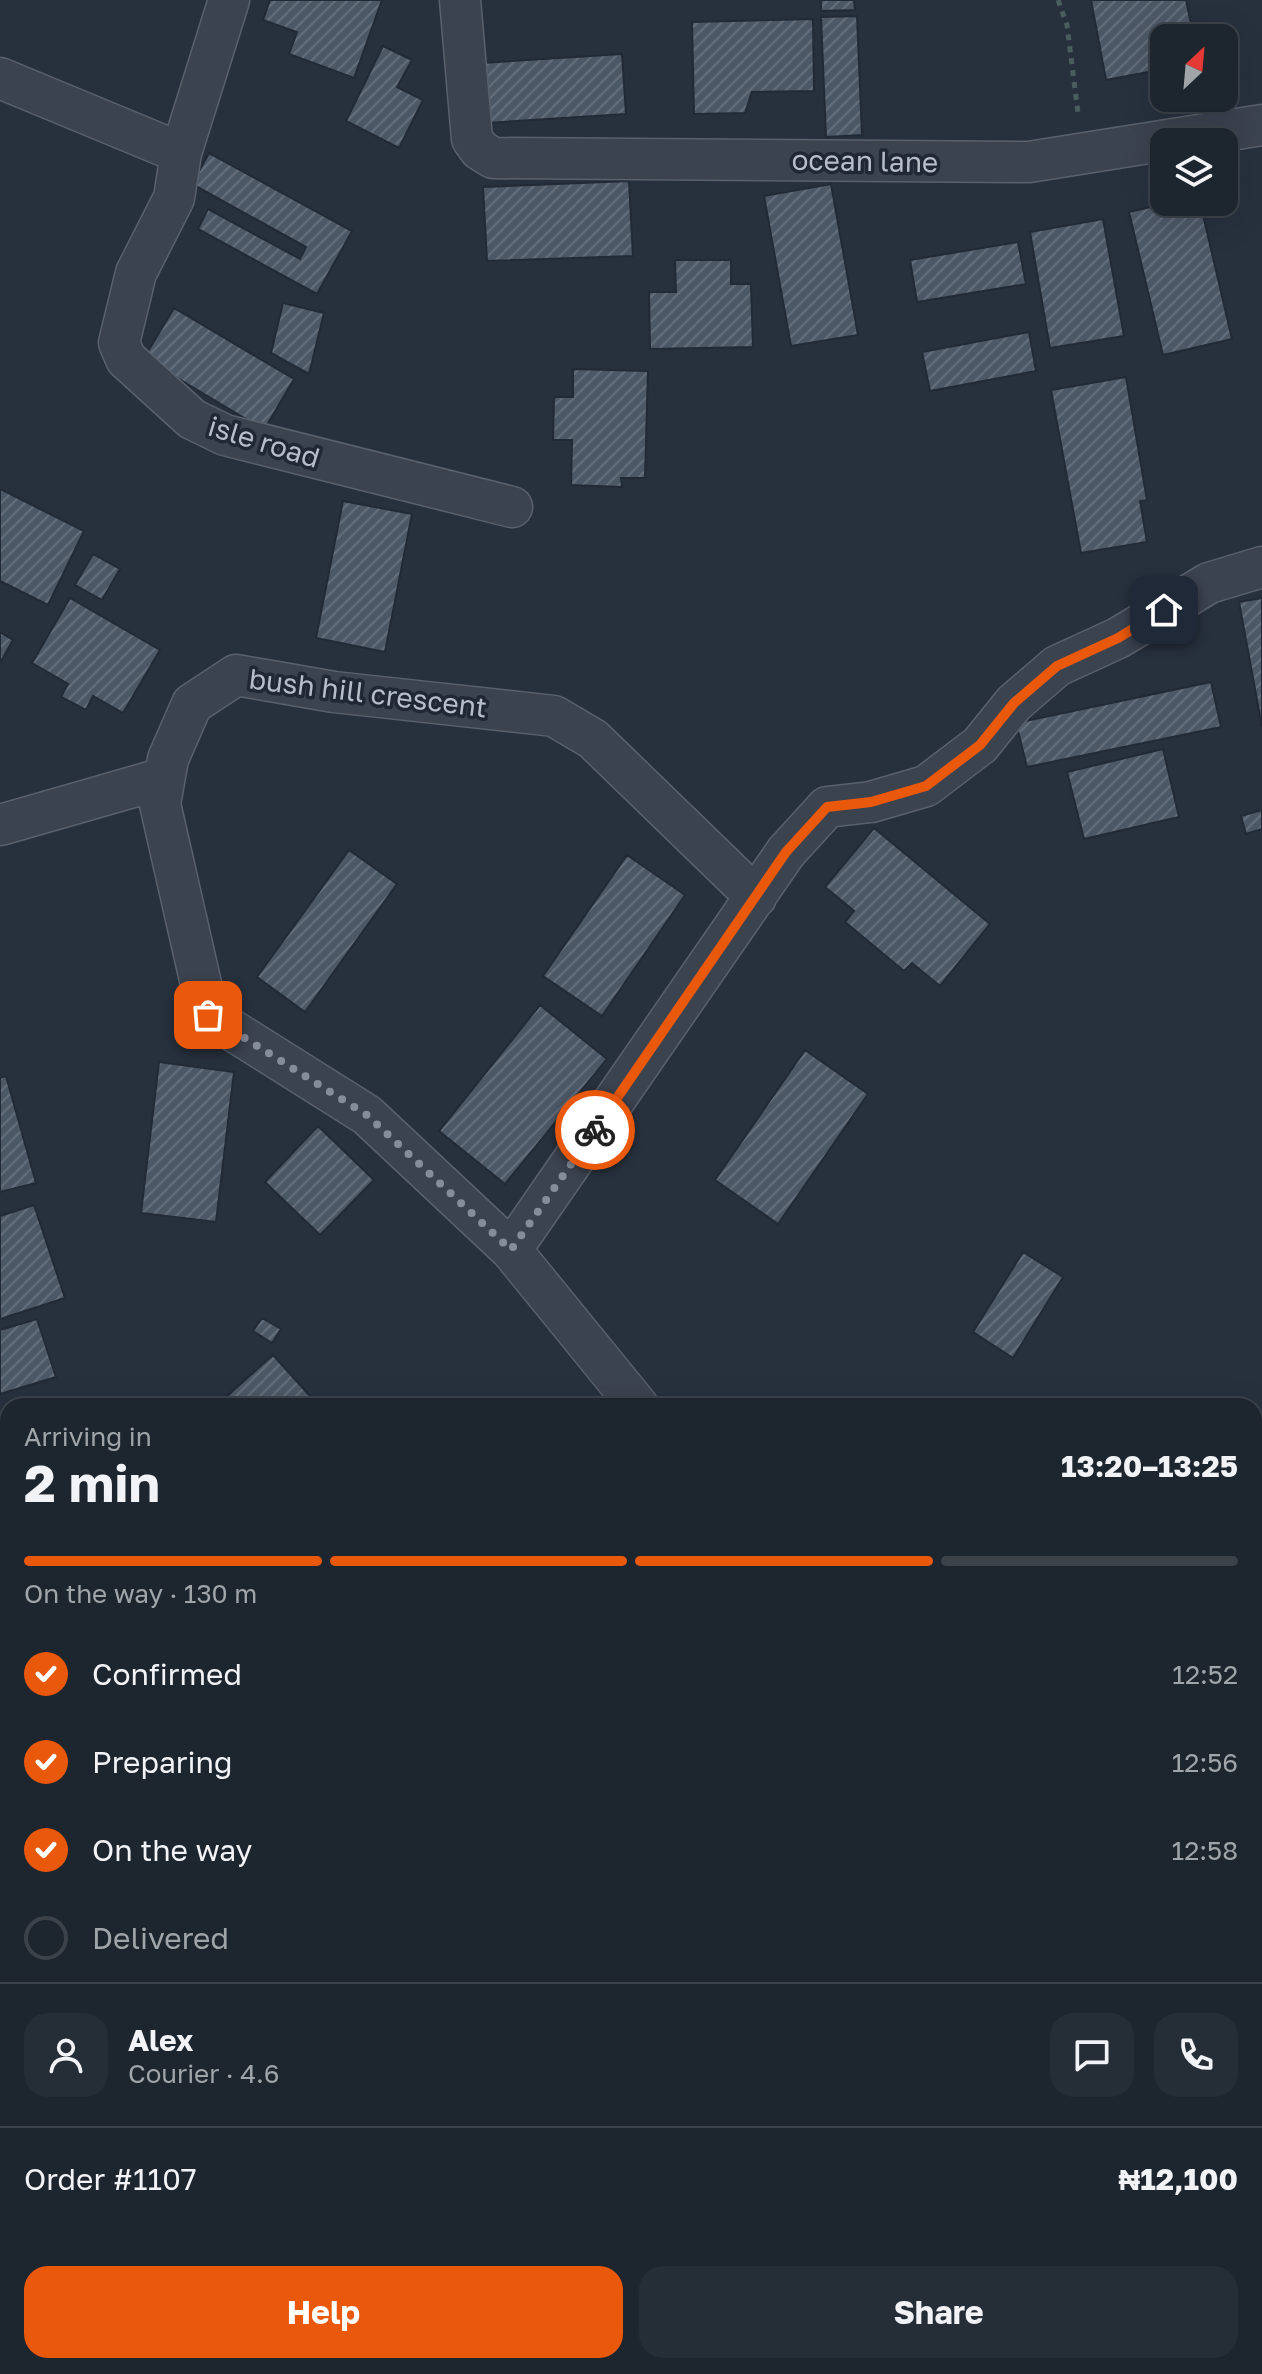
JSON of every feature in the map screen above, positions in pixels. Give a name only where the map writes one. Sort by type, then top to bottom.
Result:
[{"type":"street","name":"isle road","points":[[229,0],[181,153],[174,198],[136,273],[119,343],[126,359],[192,419],[225,435],[512,507]]},
{"type":"street","name":"ocean lane","points":[[460,0],[472,139],[480,150],[493,158],[1029,162],[1262,125]]},
{"type":"street","points":[[0,78],[181,153]]},
{"type":"street","points":[[511,1250],[786,852],[827,807],[871,802],[926,786],[980,745],[1014,703],[1057,666],[1118,638],[1209,583],[1262,567]]},
{"type":"street","name":"bush hill crescent","points":[[631,1398],[511,1250],[367,1115],[208,1015],[160,804],[168,759],[192,704],[236,675],[334,692],[554,716],[593,739],[756,897]]},
{"type":"street","points":[[0,825],[164,778]]},
{"type":"path","points":[[1058,0],[1067,25],[1083,154]]},
{"type":"building","points":[[270,0],[382,0],[354,78],[289,54],[297,32],[263,20]]},
{"type":"building","points":[[821,0],[854,0],[855,10],[821,11]]},
{"type":"building","points":[[1091,0],[1186,0],[1191,24],[1150,24],[1150,72],[1106,80]]},
{"type":"building","points":[[857,16],[862,135],[826,137],[821,17]]},
{"type":"building","points":[[813,19],[814,91],[752,92],[745,113],[694,114],[692,22]]},
{"type":"building","points":[[383,46],[412,60],[397,87],[423,100],[399,148],[346,121]]},
{"type":"building","points":[[622,54],[626,114],[486,123],[482,63]]},
{"type":"building","points":[[209,153],[352,231],[317,294],[198,229],[208,209],[300,259],[306,247],[192,184]]},
{"type":"building","points":[[629,181],[633,256],[487,261],[483,187]]},
{"type":"building","points":[[831,184],[858,335],[791,346],[764,196]]},
{"type":"building","points":[[1150,207],[1150,216],[1203,216],[1232,339],[1163,355],[1129,212]]},
{"type":"building","points":[[1103,219],[1124,336],[1050,348],[1030,232]]},
{"type":"building","points":[[1018,242],[1026,284],[917,302],[910,260]]},
{"type":"building","points":[[675,260],[731,260],[731,284],[751,284],[753,347],[650,349],[649,292],[676,292]]},
{"type":"building","points":[[283,303],[324,313],[309,374],[271,353]]},
{"type":"building","points":[[174,308],[294,379],[264,430],[144,358]]},
{"type":"building","points":[[1029,332],[1036,371],[930,391],[922,352]]},
{"type":"building","points":[[573,369],[648,371],[645,478],[621,478],[622,487],[571,485],[572,440],[553,440],[554,397],[573,397]]},
{"type":"building","points":[[1126,377],[1147,500],[1140,501],[1147,542],[1081,553],[1051,390]]},
{"type":"building","points":[[0,489],[84,531],[48,605],[0,581]]},
{"type":"building","points":[[343,501],[412,514],[385,652],[316,638]]},
{"type":"building","points":[[93,554],[120,569],[102,600],[75,585]]},
{"type":"building","points":[[70,598],[160,650],[123,713],[93,696],[86,710],[61,697],[68,684],[32,663]]},
{"type":"building","points":[[1262,598],[1262,727],[1239,602]]},
{"type":"building","points":[[0,632],[13,640],[0,663]]},
{"type":"building","points":[[1211,682],[1221,727],[1027,767],[1016,723]]},
{"type":"building","points":[[1163,749],[1179,817],[1084,839],[1067,772]]},
{"type":"building","points":[[1262,810],[1262,829],[1246,834],[1241,816]]},
{"type":"building","points":[[874,828],[990,924],[940,986],[912,963],[904,971],[845,922],[854,911],[825,887]]},
{"type":"building","points":[[349,850],[397,884],[305,1012],[257,977]]},
{"type":"building","points":[[627,855],[685,895],[602,1016],[543,976]]},
{"type":"building","points":[[540,1005],[607,1059],[505,1184],[439,1131]]},
{"type":"building","points":[[805,1050],[868,1094],[778,1224],[715,1180]]},
{"type":"building","points":[[159,1062],[234,1072],[216,1222],[141,1213]]},
{"type":"building","points":[[6,1076],[36,1183],[0,1192],[0,1078]]},
{"type":"building","points":[[318,1126],[374,1180],[320,1235],[265,1182]]},
{"type":"building","points":[[34,1205],[65,1298],[0,1319],[0,1216]]},
{"type":"building","points":[[1023,1252],[1063,1277],[1013,1358],[973,1332]]},
{"type":"building","points":[[262,1318],[281,1329],[272,1343],[253,1331]]},
{"type":"building","points":[[37,1319],[56,1377],[0,1394],[0,1330]]},
{"type":"building","points":[[273,1355],[312,1398],[225,1398]]},
{"type":"way so far","points":[[208,1015],[367,1115],[511,1250],[595,1130]]},
{"type":"route","points":[[595,1130],[786,852],[827,807],[871,802],[926,786],[980,745],[1014,703],[1057,666],[1118,638],[1164,610]]}]
